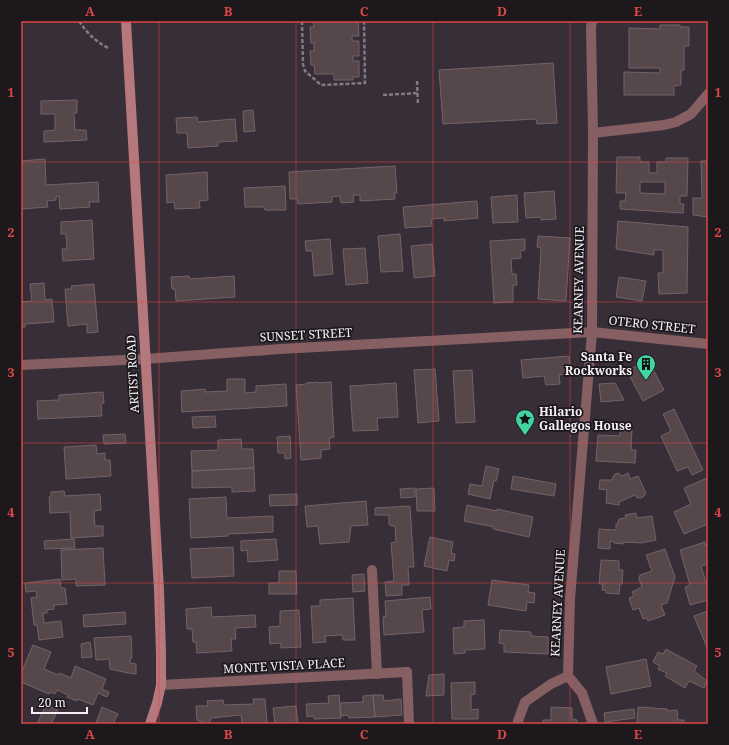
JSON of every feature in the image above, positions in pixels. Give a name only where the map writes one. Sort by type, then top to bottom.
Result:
[{"type":"main road","name":"ARTIST ROAD","points":[[126,21],[159,590],[161,685],[150,724]]},
{"type":"street","name":"KEARNEY AVENUE","points":[[568,676],[570,599],[592,332],[592,21]]},
{"type":"street","points":[[593,133],[664,125],[676,122],[691,114],[708,94]]},
{"type":"street","name":"SUNSET STREET","points":[[21,365],[592,332]]},
{"type":"street","name":"OTERO STREET","points":[[592,332],[708,344]]},
{"type":"street","points":[[372,570],[378,674]]},
{"type":"street","name":"MONTE VISTA PLACE","points":[[161,685],[407,672],[410,724]]},
{"type":"street","points":[[518,724],[525,702],[551,684],[568,676],[582,693],[593,724]]},
{"type":"path","points":[[79,21],[92,38],[108,48]]},
{"type":"path","points":[[302,21],[303,64],[305,71],[321,85],[365,83],[364,21]]},
{"type":"path","points":[[417,81],[418,105]]},
{"type":"path","points":[[383,95],[418,93]]},
{"type":"building","points":[[313,21],[358,21],[359,36],[352,36],[352,41],[359,41],[359,56],[353,56],[353,61],[359,61],[359,77],[353,77],[353,80],[334,80],[334,74],[315,74],[314,65],[311,65],[310,51],[314,51],[314,43],[311,43],[310,27],[314,27]]},
{"type":"building","points":[[660,25],[680,25],[680,27],[689,27],[689,46],[684,46],[684,70],[681,70],[681,85],[674,86],[674,95],[624,95],[624,72],[660,73],[660,68],[629,68],[629,28],[660,29]]},
{"type":"building","points":[[553,63],[557,123],[537,124],[536,119],[443,124],[439,70]]},
{"type":"building","points":[[77,100],[77,113],[74,113],[75,130],[86,130],[87,140],[44,142],[44,131],[55,130],[55,114],[41,114],[41,101]]},
{"type":"building","points":[[253,110],[255,131],[244,132],[243,111]]},
{"type":"building","points":[[197,117],[198,122],[235,119],[237,141],[218,142],[218,146],[188,148],[187,133],[177,133],[176,118]]},
{"type":"building","points":[[617,157],[640,157],[640,162],[649,162],[649,173],[657,173],[657,162],[666,162],[666,158],[688,158],[687,196],[680,196],[680,204],[684,204],[683,213],[620,209],[620,201],[625,201],[626,193],[616,193]],"holes":[[[640,182],[665,182],[665,194],[640,193]]]},
{"type":"building","points":[[45,159],[46,185],[98,182],[99,202],[89,202],[90,207],[60,209],[59,196],[56,197],[56,200],[47,201],[48,207],[21,209],[21,161]]},
{"type":"building","points":[[701,161],[708,161],[708,217],[693,215],[693,198],[702,198]]},
{"type":"building","points":[[395,166],[397,193],[394,193],[395,199],[360,201],[360,195],[353,195],[354,202],[341,203],[340,196],[332,197],[332,202],[298,204],[297,199],[290,199],[289,172]]},
{"type":"building","points":[[207,172],[208,200],[199,201],[200,208],[175,209],[174,202],[167,203],[166,175]]},
{"type":"building","points":[[285,186],[286,210],[265,210],[264,207],[245,207],[244,188]]},
{"type":"building","points":[[554,191],[556,219],[541,220],[541,217],[526,218],[524,193]]},
{"type":"building","points":[[517,195],[518,222],[493,223],[491,197]]},
{"type":"building","points":[[477,201],[478,218],[444,221],[444,218],[431,219],[432,226],[405,228],[403,207]]},
{"type":"building","points":[[92,220],[94,259],[63,261],[62,249],[67,249],[66,234],[61,234],[61,222]]},
{"type":"building","points":[[618,221],[688,227],[687,293],[659,294],[658,273],[663,273],[663,250],[654,250],[654,255],[616,249]]},
{"type":"building","points":[[400,234],[403,271],[381,272],[378,236]]},
{"type":"building","points":[[538,236],[570,238],[566,301],[538,299],[541,248],[537,247]]},
{"type":"building","points":[[330,239],[333,274],[314,276],[312,251],[306,251],[305,241]]},
{"type":"building","points":[[525,239],[525,250],[520,251],[521,258],[511,259],[512,274],[516,274],[517,285],[513,285],[513,302],[494,303],[490,241]]},
{"type":"building","points":[[432,244],[435,276],[414,278],[411,246]]},
{"type":"building","points":[[365,248],[368,283],[346,285],[343,249]]},
{"type":"building","points":[[189,276],[190,279],[234,276],[235,297],[176,301],[175,289],[172,289],[171,277]]},
{"type":"building","points":[[619,277],[646,281],[642,301],[616,297]]},
{"type":"building","points":[[708,279],[708,316],[707,316]]},
{"type":"building","points":[[44,283],[45,300],[52,299],[54,322],[25,324],[25,327],[21,328],[21,302],[32,301],[30,284]]},
{"type":"building","points":[[94,284],[98,332],[87,333],[87,324],[68,326],[65,289],[72,289],[71,286]]},
{"type":"building","points":[[569,356],[570,366],[565,367],[566,374],[559,375],[560,384],[546,385],[544,376],[523,378],[521,360]]},
{"type":"building","name":"Santa Fe Rockworks","points":[[648,360],[664,390],[643,401],[627,371]]},
{"type":"building","points":[[435,369],[439,421],[418,423],[414,370]]},
{"type":"building","points":[[472,370],[475,422],[456,423],[453,371]]},
{"type":"building","points":[[227,379],[245,379],[245,393],[256,392],[256,386],[286,384],[287,406],[182,412],[181,391],[205,389],[205,392],[227,391]]},
{"type":"building","points":[[331,382],[334,437],[329,438],[330,449],[321,450],[321,458],[301,460],[296,385]]},
{"type":"building","points":[[396,383],[398,417],[377,418],[378,430],[353,431],[350,386]]},
{"type":"building","points":[[615,383],[624,400],[601,402],[599,384]]},
{"type":"building","points":[[103,392],[104,403],[101,404],[102,416],[38,419],[37,401],[59,400],[59,395]]},
{"type":"building","points":[[674,409],[703,470],[692,475],[688,467],[677,471],[661,436],[671,431],[663,414]]},
{"type":"building","points":[[215,416],[216,427],[193,428],[192,417]]},
{"type":"building","points":[[620,429],[632,429],[631,450],[636,450],[635,463],[596,461],[598,435],[620,436]]},
{"type":"building","points":[[125,434],[126,443],[104,444],[103,435]]},
{"type":"building","points":[[290,436],[291,458],[285,459],[284,453],[278,453],[277,437]]},
{"type":"building","points":[[241,439],[242,449],[253,449],[254,468],[192,471],[191,451],[218,450],[218,440]]},
{"type":"building","points":[[96,445],[97,454],[105,453],[105,460],[110,460],[111,476],[66,479],[64,447]]},
{"type":"building","points":[[486,466],[499,469],[496,481],[494,480],[490,499],[468,494],[470,484],[482,486]]},
{"type":"building","points":[[254,468],[255,491],[232,492],[232,487],[192,488],[192,471]]},
{"type":"building","points":[[618,473],[622,476],[628,473],[630,479],[638,476],[646,493],[643,497],[637,498],[635,495],[619,502],[619,505],[606,503],[607,490],[599,489],[600,480],[611,480],[615,474]]},
{"type":"building","points":[[513,476],[556,484],[554,496],[511,489]]},
{"type":"building","points":[[707,478],[708,524],[684,534],[674,512],[691,504],[684,488]]},
{"type":"building","points":[[415,488],[415,497],[401,498],[400,489]]},
{"type":"building","points":[[434,488],[435,511],[417,511],[416,489]]},
{"type":"building","points":[[64,491],[65,496],[100,494],[101,510],[94,511],[95,526],[103,526],[103,536],[71,538],[70,512],[50,513],[49,497],[51,496],[51,492]]},
{"type":"building","points":[[297,494],[297,505],[270,506],[269,495]]},
{"type":"building","points":[[226,497],[227,518],[273,516],[273,532],[228,534],[228,536],[191,538],[189,499]]},
{"type":"building","points":[[366,501],[368,525],[351,526],[349,542],[320,544],[318,526],[307,527],[305,506]]},
{"type":"building","points":[[467,505],[497,511],[497,509],[533,517],[529,537],[493,529],[494,527],[464,521]]},
{"type":"building","points":[[410,506],[414,567],[408,567],[409,585],[402,585],[402,595],[386,596],[385,582],[394,581],[391,543],[396,542],[395,526],[391,526],[389,524],[389,515],[375,515],[375,508]]},
{"type":"building","points":[[636,513],[637,518],[652,516],[656,540],[641,543],[623,542],[623,544],[610,541],[610,549],[598,548],[599,529],[616,530],[616,524],[617,525],[619,519],[626,518],[625,515]]},
{"type":"building","points":[[430,537],[453,542],[451,553],[455,554],[454,561],[449,560],[447,571],[424,566]]},
{"type":"building","points":[[74,539],[75,548],[45,549],[44,541]]},
{"type":"building","points":[[276,539],[278,560],[248,562],[247,550],[241,551],[241,541]]},
{"type":"building","points":[[705,542],[705,545],[708,544],[708,564],[701,566],[706,582],[708,582],[708,600],[690,605],[685,587],[690,585],[680,550]]},
{"type":"building","points":[[233,547],[234,576],[192,578],[190,549]]},
{"type":"building","points":[[103,548],[105,585],[76,586],[76,579],[62,580],[61,550]]},
{"type":"building","points":[[665,549],[675,577],[667,603],[661,605],[665,615],[648,621],[647,618],[643,619],[639,608],[633,610],[629,598],[634,596],[632,592],[642,587],[639,579],[640,575],[652,571],[646,555]]},
{"type":"building","points":[[601,560],[619,561],[619,570],[623,570],[622,584],[620,584],[619,594],[606,593],[606,590],[602,590],[603,584],[599,584]]},
{"type":"building","points":[[279,571],[296,571],[297,594],[269,594],[269,583],[279,583]]},
{"type":"building","points":[[364,574],[365,591],[353,592],[352,575]]},
{"type":"building","points":[[60,579],[61,588],[65,588],[67,604],[54,605],[54,609],[47,610],[47,613],[43,613],[44,623],[61,621],[63,637],[39,640],[37,625],[34,625],[31,598],[37,597],[36,591],[26,592],[25,583]]},
{"type":"building","points":[[492,580],[529,585],[528,592],[535,593],[534,603],[527,602],[526,611],[488,605]]},
{"type":"building","points":[[430,597],[431,609],[422,610],[424,632],[384,635],[383,617],[386,616],[385,601]]},
{"type":"building","points":[[353,598],[355,640],[343,640],[342,635],[325,636],[326,642],[313,643],[311,606],[320,606],[320,600]]},
{"type":"building","points":[[211,607],[212,617],[255,615],[256,627],[235,628],[236,639],[231,639],[232,651],[197,653],[196,642],[193,642],[192,629],[187,629],[186,609]]},
{"type":"building","points":[[299,610],[301,647],[281,648],[281,643],[270,644],[269,627],[280,626],[280,611]]},
{"type":"building","points":[[708,611],[708,650],[694,616]]},
{"type":"building","points":[[125,612],[126,624],[84,627],[83,615]]},
{"type":"building","points":[[484,620],[485,649],[465,650],[465,653],[454,654],[453,628],[464,627],[464,621]]},
{"type":"building","points":[[500,630],[531,632],[531,636],[548,637],[548,654],[504,652],[504,644],[499,643]]},
{"type":"building","points":[[131,636],[132,658],[130,658],[130,663],[136,664],[136,674],[110,669],[109,659],[96,660],[94,638]]},
{"type":"building","points":[[90,642],[92,657],[82,658],[81,644]]},
{"type":"building","points":[[33,645],[51,652],[44,669],[58,675],[59,673],[71,678],[75,666],[106,679],[102,689],[109,692],[107,697],[98,693],[93,705],[67,697],[68,695],[57,690],[55,694],[50,692],[49,694],[21,682],[21,673]]},
{"type":"building","points":[[666,649],[697,666],[694,671],[707,681],[704,688],[689,681],[685,688],[665,676],[667,673],[658,669],[660,666],[653,662],[658,652],[663,654]]},
{"type":"building","points":[[646,659],[651,686],[611,694],[606,667]]},
{"type":"building","points":[[444,674],[444,695],[426,696],[429,675]]},
{"type":"building","points":[[475,682],[475,694],[471,695],[471,710],[478,709],[478,719],[452,719],[451,683]]},
{"type":"building","points":[[339,695],[341,718],[314,719],[314,716],[307,717],[306,704],[329,703],[328,696]]},
{"type":"building","points":[[373,695],[375,717],[349,718],[348,715],[341,716],[340,703],[363,702],[363,696]]},
{"type":"building","points":[[373,695],[383,695],[384,701],[401,699],[402,715],[375,717]]},
{"type":"building","points":[[253,699],[265,699],[267,724],[242,724],[241,715],[211,718],[209,724],[197,720],[196,706],[208,706],[207,701],[223,700],[224,705],[254,704]]},
{"type":"building","points":[[46,705],[58,710],[51,724],[37,724]]},
{"type":"building","points":[[296,706],[298,724],[275,724],[273,708]]},
{"type":"building","points":[[102,707],[118,714],[113,724],[96,723]]},
{"type":"building","points":[[551,707],[572,708],[572,719],[577,720],[577,724],[543,724],[543,720],[551,720]]},
{"type":"building","points":[[638,707],[667,709],[667,711],[677,710],[678,720],[684,720],[684,724],[637,724]]},
{"type":"building","points":[[634,709],[635,718],[605,722],[604,713]]},
{"type":"place","name":"Santa Fe Rockworks","points":[[646,381]]},
{"type":"place","name":"Hilario Gallegos House","points":[[525,436]]}]
